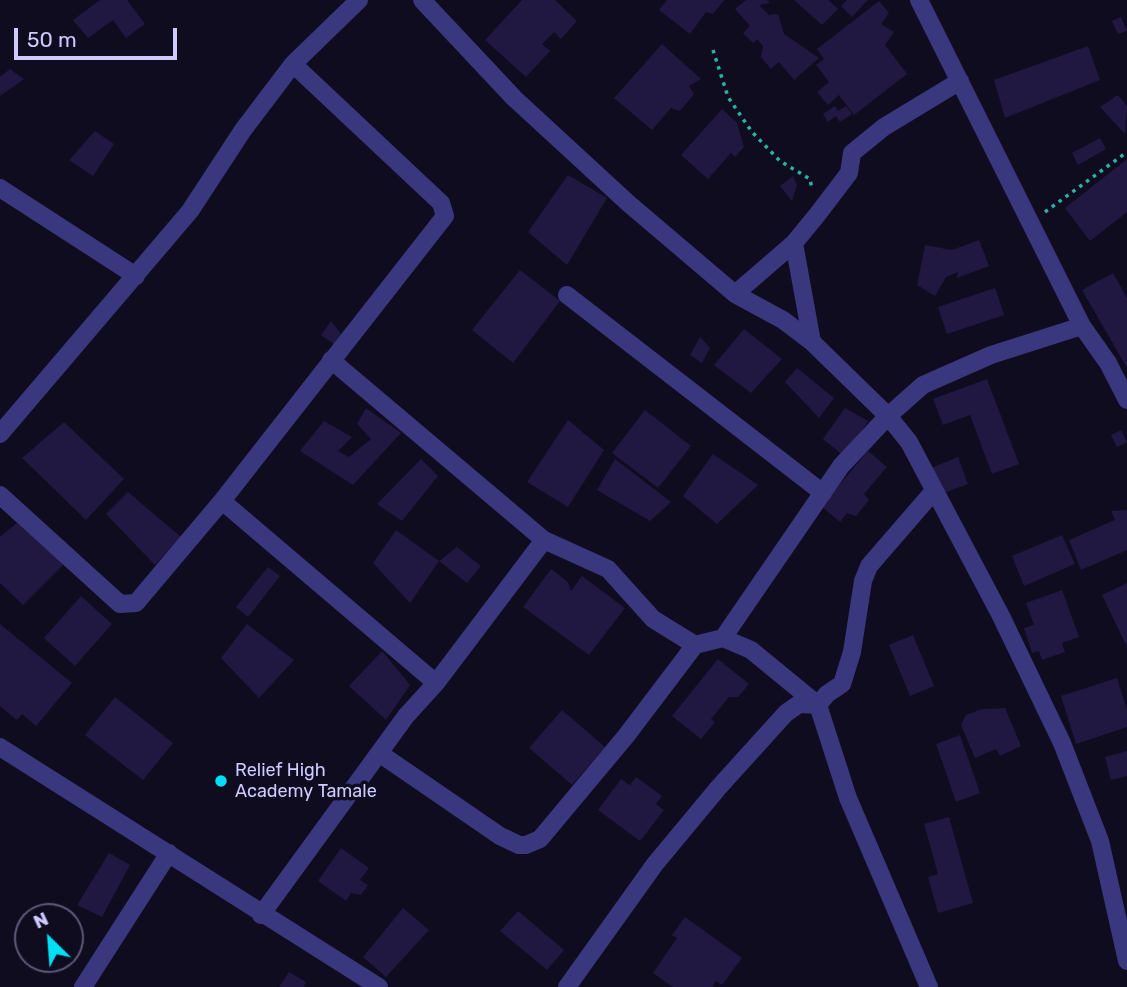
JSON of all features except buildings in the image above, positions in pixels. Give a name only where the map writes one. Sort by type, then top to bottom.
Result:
[{"type":"street","points":[[0,434],[190,211],[243,130],[293,64],[359,0]]},
{"type":"street","points":[[422,0],[514,98],[628,203],[735,294],[783,320],[811,342],[888,416],[909,442],[1000,616],[1062,743],[1100,841],[1127,961]]},
{"type":"street","points":[[919,0],[1082,326],[1108,363],[1127,400]]},
{"type":"street","points":[[0,495],[120,604],[129,606],[136,603],[222,501],[446,216],[442,203],[293,64]]},
{"type":"street","points":[[735,294],[794,243],[849,173],[852,153],[884,127],[960,80]]},
{"type":"street","points":[[0,188],[136,275]]},
{"type":"street","points":[[794,243],[811,342]]},
{"type":"street","points":[[567,295],[823,494]]},
{"type":"street","points":[[723,638],[841,466],[888,416],[923,385],[991,355],[1082,326]]},
{"type":"street","points":[[331,360],[544,541],[608,569],[626,585],[653,619],[695,645]]},
{"type":"street","points":[[567,987],[655,864],[719,787],[786,713],[799,704],[818,705],[842,684],[852,652],[863,581],[869,566],[933,492]]},
{"type":"street","points":[[222,501],[436,683]]},
{"type":"street","points":[[261,915],[406,716],[436,683],[544,541]]},
{"type":"street","points":[[379,753],[500,836],[519,845],[526,845],[540,839],[557,819],[626,736],[695,645],[723,638],[751,650],[818,705],[848,798],[929,987]]},
{"type":"street","points":[[0,747],[169,853],[261,915],[379,987]]},
{"type":"street","points":[[92,984],[169,853]]},
{"type":"path","points":[[713,50],[728,97],[752,132],[780,161],[810,178],[817,215]]},
{"type":"path","points":[[1029,223],[1127,152]]},
{"type":"place","name":"Relief High Academy Tamale","points":[[221,781]]}]
